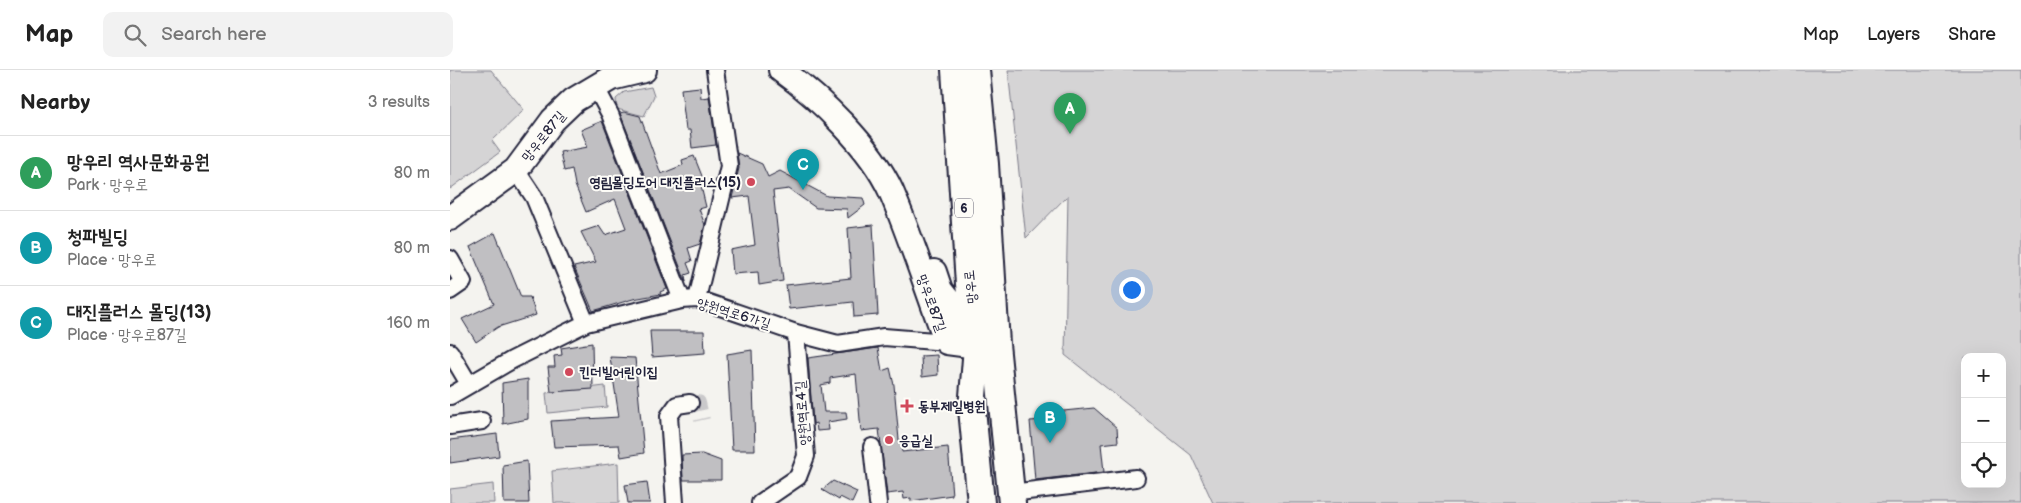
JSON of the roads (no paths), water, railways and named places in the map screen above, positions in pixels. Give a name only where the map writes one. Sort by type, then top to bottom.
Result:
[{"type":"main road","name":"망우로","points":[[955,70],[969,284],[987,345],[1012,498]]},
{"type":"main road","name":"망우로","points":[[976,70],[985,164],[987,345],[972,409],[981,503]]},
{"type":"street","name":"망우로87길","points":[[450,218],[516,170],[552,120],[574,100],[611,78],[644,70]]},
{"type":"street","points":[[690,300],[728,166],[716,70]]},
{"type":"street","name":"망우로87길","points":[[781,70],[797,82],[838,120],[864,150],[890,190],[946,342],[987,345]]},
{"type":"street","name":"망우로87길","points":[[800,70],[819,83],[883,155],[901,188],[940,290],[987,345]]},
{"type":"street","points":[[595,86],[610,114],[690,300]]},
{"type":"street","name":"망우로87길","points":[[516,170],[534,197],[586,323]]},
{"type":"street","points":[[450,259],[463,282],[450,291]]},
{"type":"street","name":"양원역로6가길","points":[[450,396],[512,360],[586,323],[690,300],[838,344],[884,337],[946,342]]},
{"type":"street","name":"양원역로4길","points":[[760,503],[798,477],[806,456],[796,332]]},
{"type":"street","points":[[452,360],[469,384]]},
{"type":"street","points":[[675,503],[669,416],[677,405],[690,403]]},
{"type":"street","points":[[450,426],[482,421]]},
{"type":"street","points":[[872,447],[878,503]]},
{"type":"street","name":"망우로","points":[[1012,498],[1136,478]]},
{"type":"tunnel","points":[[690,403],[698,403],[702,420]]},
{"type":"place","name":"망우리 역사문화공원","points":[[1070,134]]},
{"type":"place","name":"영림몰딩도어 대진플러스(15)","points":[[751,182]]},
{"type":"place","name":"대진플러스 몰딩(13)","points":[[803,190]]},
{"type":"place","name":"킨더빌어린이집","points":[[569,372]]},
{"type":"place","name":"동부제일병원","points":[[907,406]]},
{"type":"place","name":"응급실","points":[[889,440]]},
{"type":"place","name":"청파빌딩","points":[[1050,443]]}]
